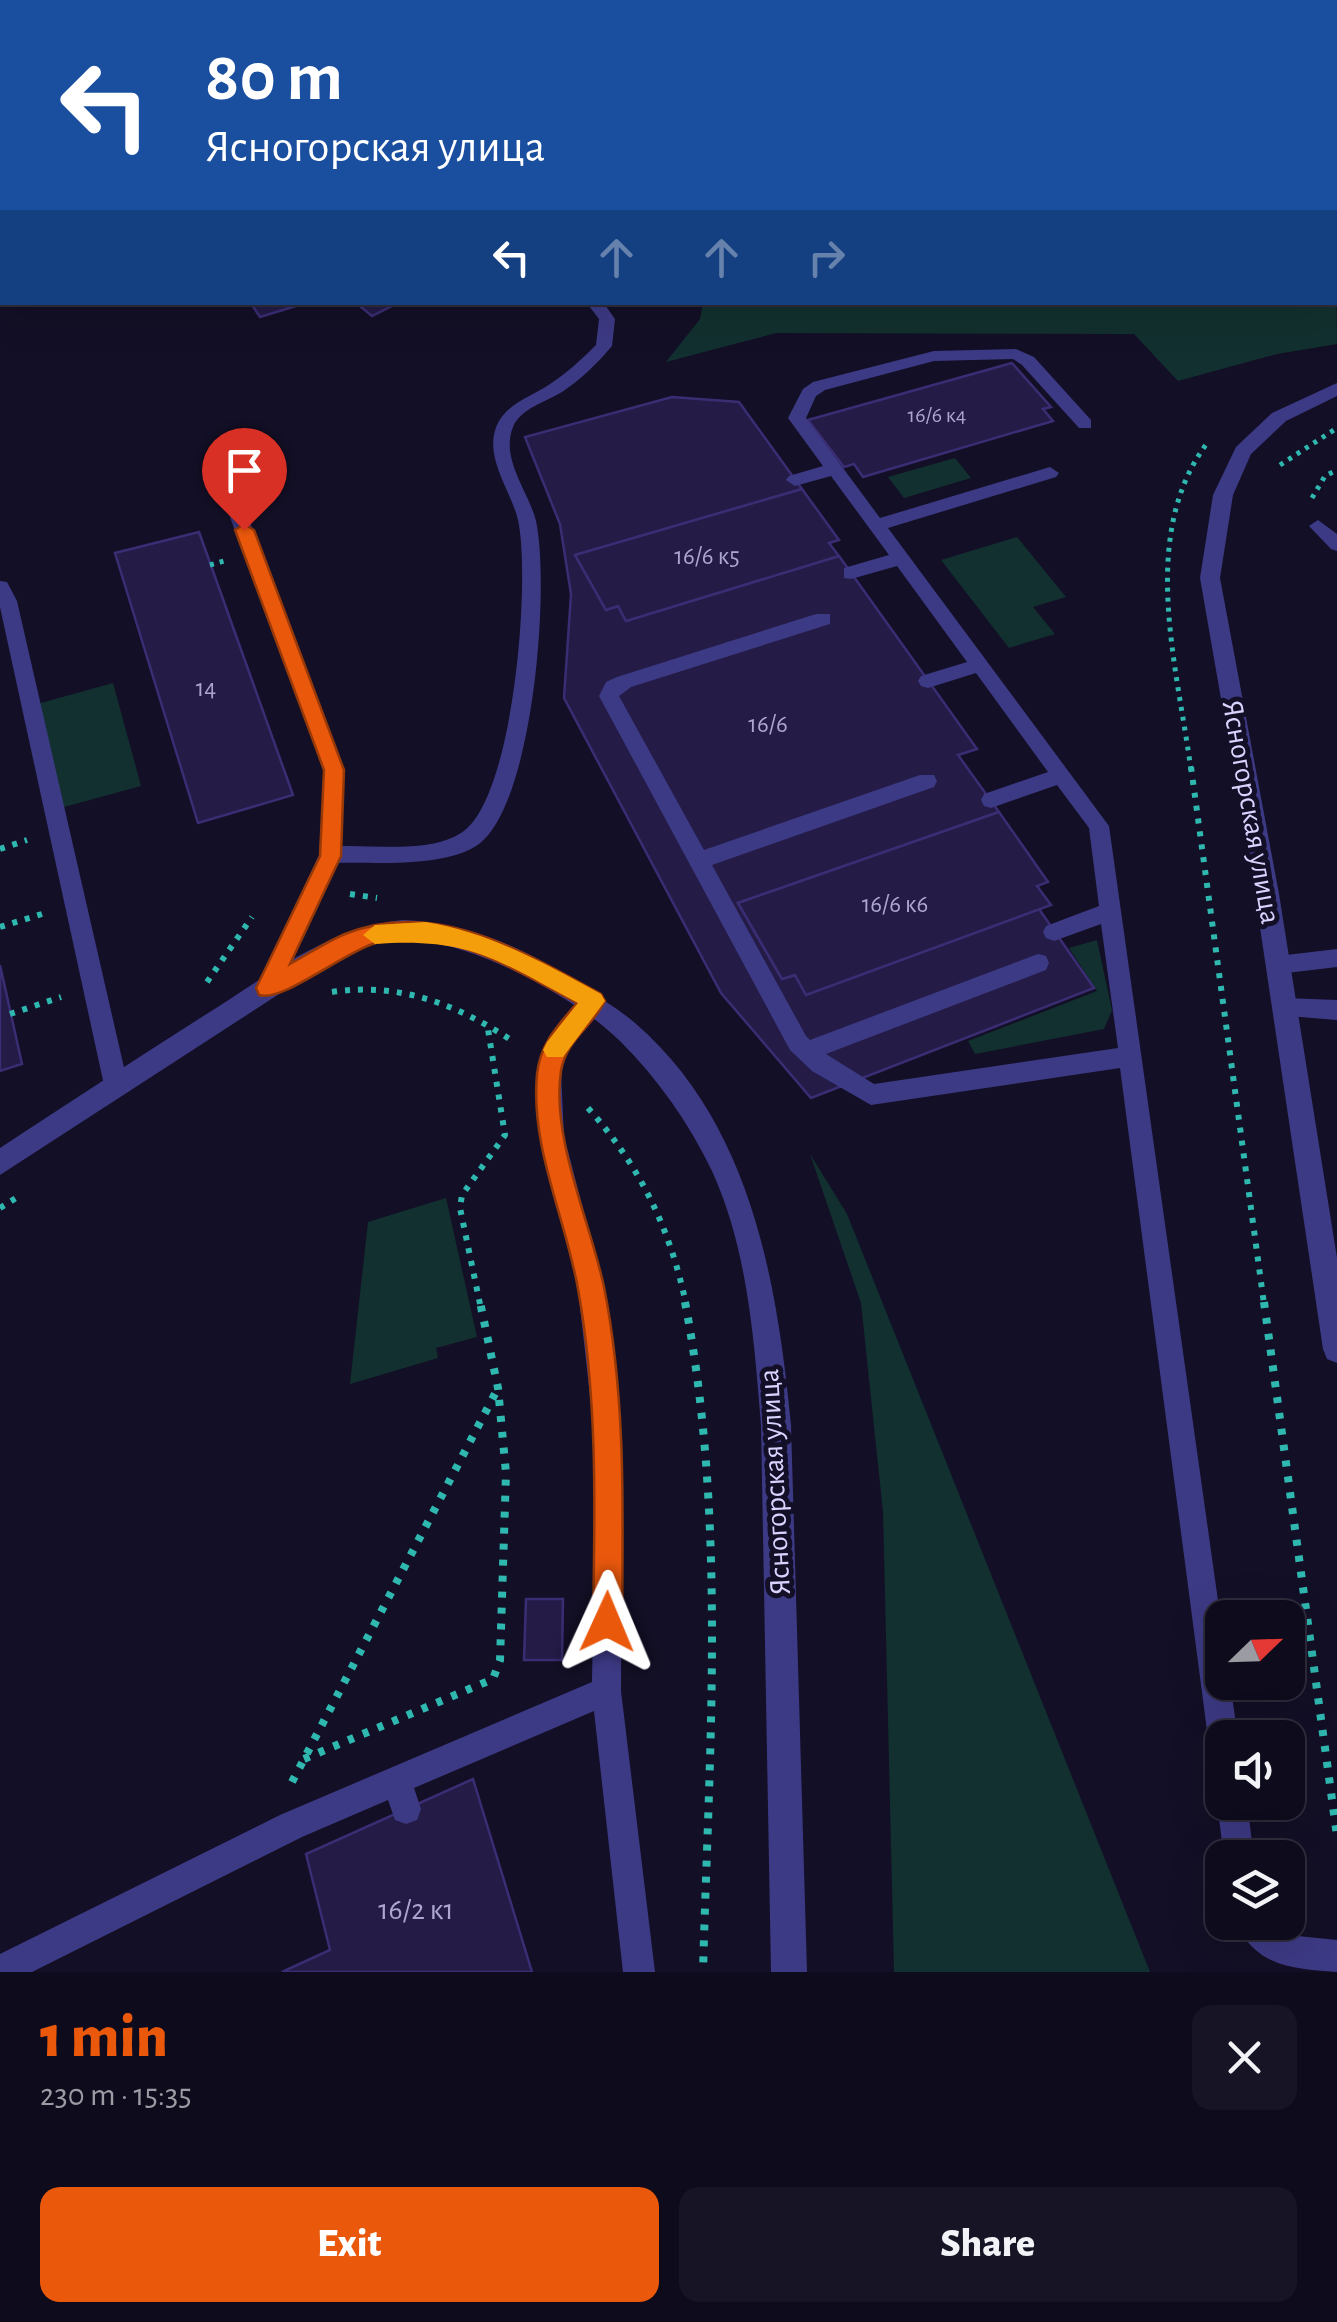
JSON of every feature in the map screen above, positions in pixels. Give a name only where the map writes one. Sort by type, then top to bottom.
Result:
[{"type":"street","name":"Ясногорская улица","points":[[1337,389],[1279,418],[1243,451],[1222,495],[1210,578],[1278,965],[1337,1349]]},
{"type":"street","name":"Ясногорская улица","points":[[0,1163],[268,988],[350,942],[379,933],[426,931],[461,937],[502,952],[593,1001],[656,1054],[703,1120],[751,1235],[777,1404],[788,1972]]},
{"type":"lane","points":[[330,856],[452,846],[472,838],[493,816],[527,672],[533,567],[527,521],[502,449],[504,428],[520,406],[555,389],[604,346],[607,320],[596,305]]},
{"type":"lane","points":[[1085,424],[1023,356],[934,356],[819,386],[809,394],[798,418],[1099,826],[1221,1720]]},
{"type":"lane","points":[[795,480],[834,469]]},
{"type":"lane","points":[[876,525],[1050,472]]},
{"type":"lane","points":[[230,493],[334,770],[330,856],[268,988]]},
{"type":"lane","points":[[1318,526],[1337,545]]},
{"type":"lane","points":[[850,573],[900,558]]},
{"type":"lane","points":[[0,588],[8,600],[116,1085]]},
{"type":"lane","points":[[823,619],[613,687],[609,696],[612,708],[805,1052],[872,1095],[1132,1056]]},
{"type":"lane","points":[[928,681],[980,664]]},
{"type":"lane","points":[[991,800],[1063,775]]},
{"type":"lane","points":[[698,861],[926,781]]},
{"type":"lane","points":[[1054,932],[1113,910]]},
{"type":"lane","points":[[1278,965],[1337,958]]},
{"type":"lane","points":[[805,1052],[1038,963]]},
{"type":"lane","points":[[593,1001],[557,1042],[549,1073],[552,1136],[591,1289],[610,1450],[606,1691],[639,1972]]},
{"type":"lane","points":[[1284,1008],[1337,1010]]},
{"type":"lane","points":[[0,1972],[291,1826],[402,1795],[606,1691]]},
{"type":"lane","points":[[1265,1940],[1269,1946],[1286,1952],[1337,1956]]},
{"type":"path","points":[[1279,466],[1337,428]]},
{"type":"path","points":[[1216,436],[1205,445],[1182,484],[1170,521],[1170,614],[1337,1836]]},
{"type":"path","points":[[335,892],[388,900]]},
{"type":"path","points":[[0,927],[74,905]]},
{"type":"path","points":[[10,1014],[92,987]]},
{"type":"path","points":[[318,1000],[335,991],[374,988],[416,994],[487,1023],[511,1040]]},
{"type":"path","points":[[487,1023],[505,1134],[462,1195],[460,1208],[498,1388],[506,1473],[500,1660],[493,1679],[304,1759],[498,1388]]},
{"type":"path","points":[[588,1107],[640,1174],[660,1216],[680,1271],[692,1341],[706,1462],[710,1606],[703,1972]]},
{"type":"path","points":[[0,1208],[32,1187]]},
{"type":"green space","points":[[703,305],[1337,305],[1337,344],[1277,354],[1178,381],[1134,334],[776,333],[666,362],[700,319]]},
{"type":"green space","points":[[955,458],[971,478],[904,498],[888,477]]},
{"type":"green space","points":[[1017,537],[1066,597],[1033,607],[1055,634],[1009,648],[941,560]]},
{"type":"green space","points":[[113,683],[141,786],[53,810],[30,706]]},
{"type":"green space","points":[[1097,940],[1112,1010],[1104,1029],[975,1054],[968,1041],[1097,991],[1069,948]]},
{"type":"green space","points":[[810,1154],[847,1214],[1150,1972],[894,1972],[883,1512],[861,1303]]},
{"type":"green space","points":[[446,1198],[477,1337],[436,1348],[438,1358],[350,1384],[368,1222]]},
{"type":"building","points":[[252,305],[299,305],[260,317]]},
{"type":"building","points":[[359,305],[392,306],[372,316]]},
{"type":"building","points":[[1012,363],[1051,407],[1043,409],[1053,421],[863,477],[854,464],[844,467],[808,420]]},
{"type":"building","points":[[672,397],[739,402],[802,489],[575,555],[606,610],[618,606],[626,621],[839,556],[977,749],[958,755],[999,812],[738,903],[782,979],[795,975],[806,995],[1039,909],[1094,988],[811,1098],[721,993],[564,698],[571,594],[560,524],[525,437]]},
{"type":"building","points":[[802,489],[839,540],[829,543],[839,556],[626,621],[618,606],[606,610],[575,555]]},
{"type":"building","points":[[199,532],[293,795],[198,823],[115,553]]},
{"type":"building","points":[[999,812],[1048,882],[1037,886],[1051,905],[806,995],[795,975],[782,979],[738,903]]},
{"type":"building","points":[[0,965],[22,1064],[0,1071]]},
{"type":"building","points":[[526,1599],[563,1599],[562,1660],[524,1660]]},
{"type":"building","points":[[473,1779],[532,1972],[282,1972],[330,1950],[306,1854]]},
{"type":"slow traffic","points":[[375,935],[402,930],[461,937],[502,952],[593,1001],[557,1042],[555,1050]]},
{"type":"route","points":[[244,530],[334,770],[330,856],[268,988],[350,942],[402,930],[461,937],[502,952],[593,1001],[557,1042],[549,1073],[552,1136],[591,1289],[610,1450],[607,1622]]}]
